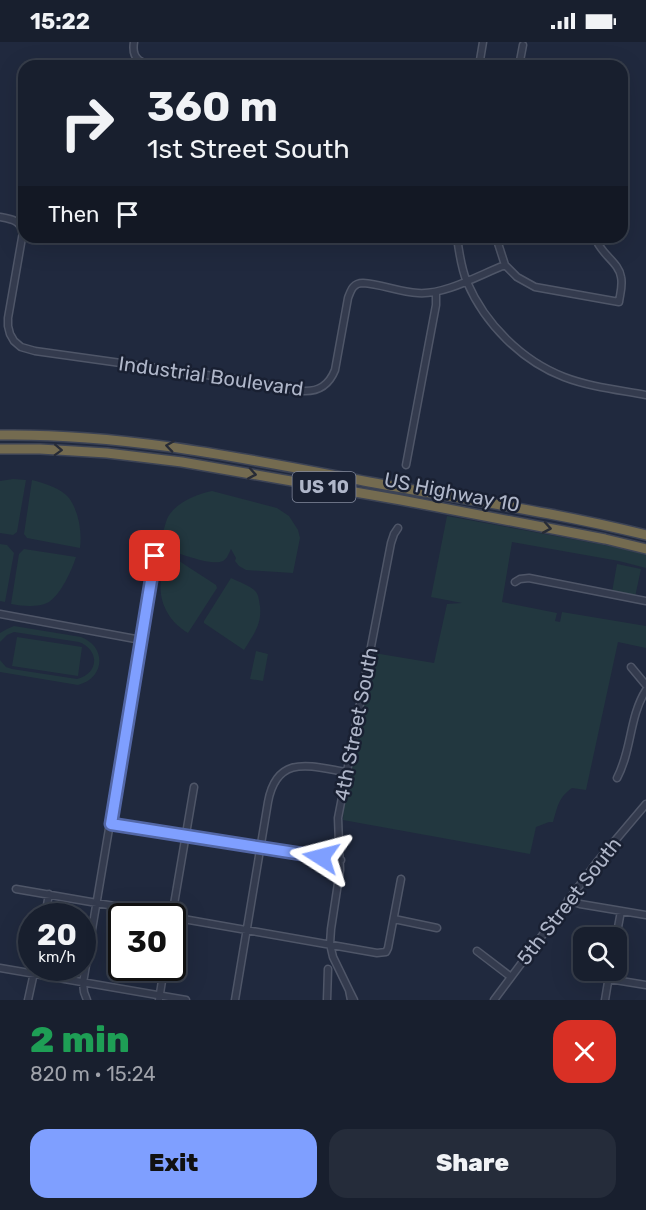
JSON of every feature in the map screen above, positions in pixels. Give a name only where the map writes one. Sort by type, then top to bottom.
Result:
[{"type":"highway","name":"US 10","points":[[0,435],[123,440],[201,451],[585,521],[646,535]]},
{"type":"highway","name":"US Highway 10","points":[[0,449],[86,451],[173,460],[401,500],[646,549]]},
{"type":"street","points":[[134,42],[132,50],[134,56],[139,60]]},
{"type":"street","points":[[479,60],[483,42]]},
{"type":"street","points":[[520,60],[523,45]]},
{"type":"street","name":"Industrial Boulevard","points":[[0,217],[18,223]]},
{"type":"street","name":"Industrial Boulevard","points":[[21,243],[8,318],[10,334],[21,347],[28,350],[179,370],[309,391],[323,387],[333,376],[348,298],[356,284],[419,293],[436,292],[505,265]]},
{"type":"street","points":[[458,243],[467,281],[482,310],[511,343],[527,356],[551,371],[576,381],[646,395]]},
{"type":"street","points":[[498,243],[505,265],[516,277],[535,287],[619,302],[621,278],[619,270],[597,243]]},
{"type":"street","points":[[406,465],[436,304],[436,292]]},
{"type":"street","name":"4th Street South","points":[[352,1000],[333,957],[330,944],[341,861],[338,818],[391,543],[398,528]]},
{"type":"street","points":[[87,1000],[83,983],[155,556]]},
{"type":"street","points":[[515,582],[529,578],[646,601]]},
{"type":"street","points":[[0,614],[141,639]]},
{"type":"street","points":[[631,667],[646,685]]},
{"type":"street","points":[[617,778],[624,762],[636,711],[646,690]]},
{"type":"street","points":[[235,1000],[269,795],[275,782],[292,768],[303,765],[346,772]]},
{"type":"street","points":[[174,903],[194,787]]},
{"type":"street","name":"5th Street South","points":[[494,1000],[597,862],[646,804]]},
{"type":"street","points":[[111,824],[341,861]]},
{"type":"street","points":[[186,919],[377,953],[386,952],[401,879]]},
{"type":"street","points":[[16,889],[108,905]]},
{"type":"street","points":[[47,903],[49,894]]},
{"type":"street","points":[[568,900],[646,915]]},
{"type":"street","points":[[618,927],[621,911]]},
{"type":"street","points":[[393,919],[438,928]]},
{"type":"street","points":[[477,951],[510,977]]},
{"type":"street","points":[[0,968],[18,970]]},
{"type":"street","points":[[327,1000],[328,969]]},
{"type":"street","points":[[28,1000],[32,981]]},
{"type":"street","points":[[75,981],[159,998],[186,1000]]},
{"type":"street","points":[[159,998],[162,981]]},
{"type":"street","points":[[605,1000],[609,981]]},
{"type":"street","points":[[621,981],[646,985]]},
{"type":"shaded area","points":[[26,480],[17,532],[13,535],[0,533],[0,481]]},
{"type":"shaded area","points":[[32,480],[47,484],[69,498],[79,522],[80,548],[27,538],[24,534]]},
{"type":"shaded area","points":[[212,491],[277,508],[289,516],[300,538],[293,573],[246,570],[235,561],[236,558],[231,549],[223,561],[210,562],[160,547],[170,513],[193,497]]},
{"type":"shaded area","points":[[447,516],[621,548],[646,555],[646,568],[512,542],[502,602],[557,613],[555,621],[560,622],[562,612],[646,626],[646,648],[618,642],[586,790],[572,788],[561,799],[553,822],[536,827],[530,854],[343,820],[374,653],[434,663],[447,604],[462,603],[431,597]]},
{"type":"shaded area","points":[[0,544],[7,545],[14,553],[5,602],[0,601]]},
{"type":"shaded area","points":[[24,549],[76,557],[62,588],[49,602],[35,606],[11,604],[19,554]]},
{"type":"shaded area","points":[[173,559],[216,585],[217,588],[188,633],[172,619],[162,601],[161,581],[169,561]]},
{"type":"shaded area","points":[[617,564],[641,569],[635,597],[612,592]]},
{"type":"shaded area","points":[[231,578],[254,590],[259,600],[258,624],[244,650],[204,623]]},
{"type":"shaded area","points":[[14,626],[81,637],[95,648],[99,655],[98,669],[94,676],[78,685],[0,672],[0,660],[6,667],[12,669],[77,679],[90,672],[93,667],[91,650],[79,642],[14,632],[0,642],[0,633]]},
{"type":"shaded area","points":[[17,637],[82,647],[78,676],[12,666]]},
{"type":"shaded area","points":[[256,651],[268,654],[263,681],[250,679]]},
{"type":"route","points":[[155,556],[111,824],[321,857]]}]
